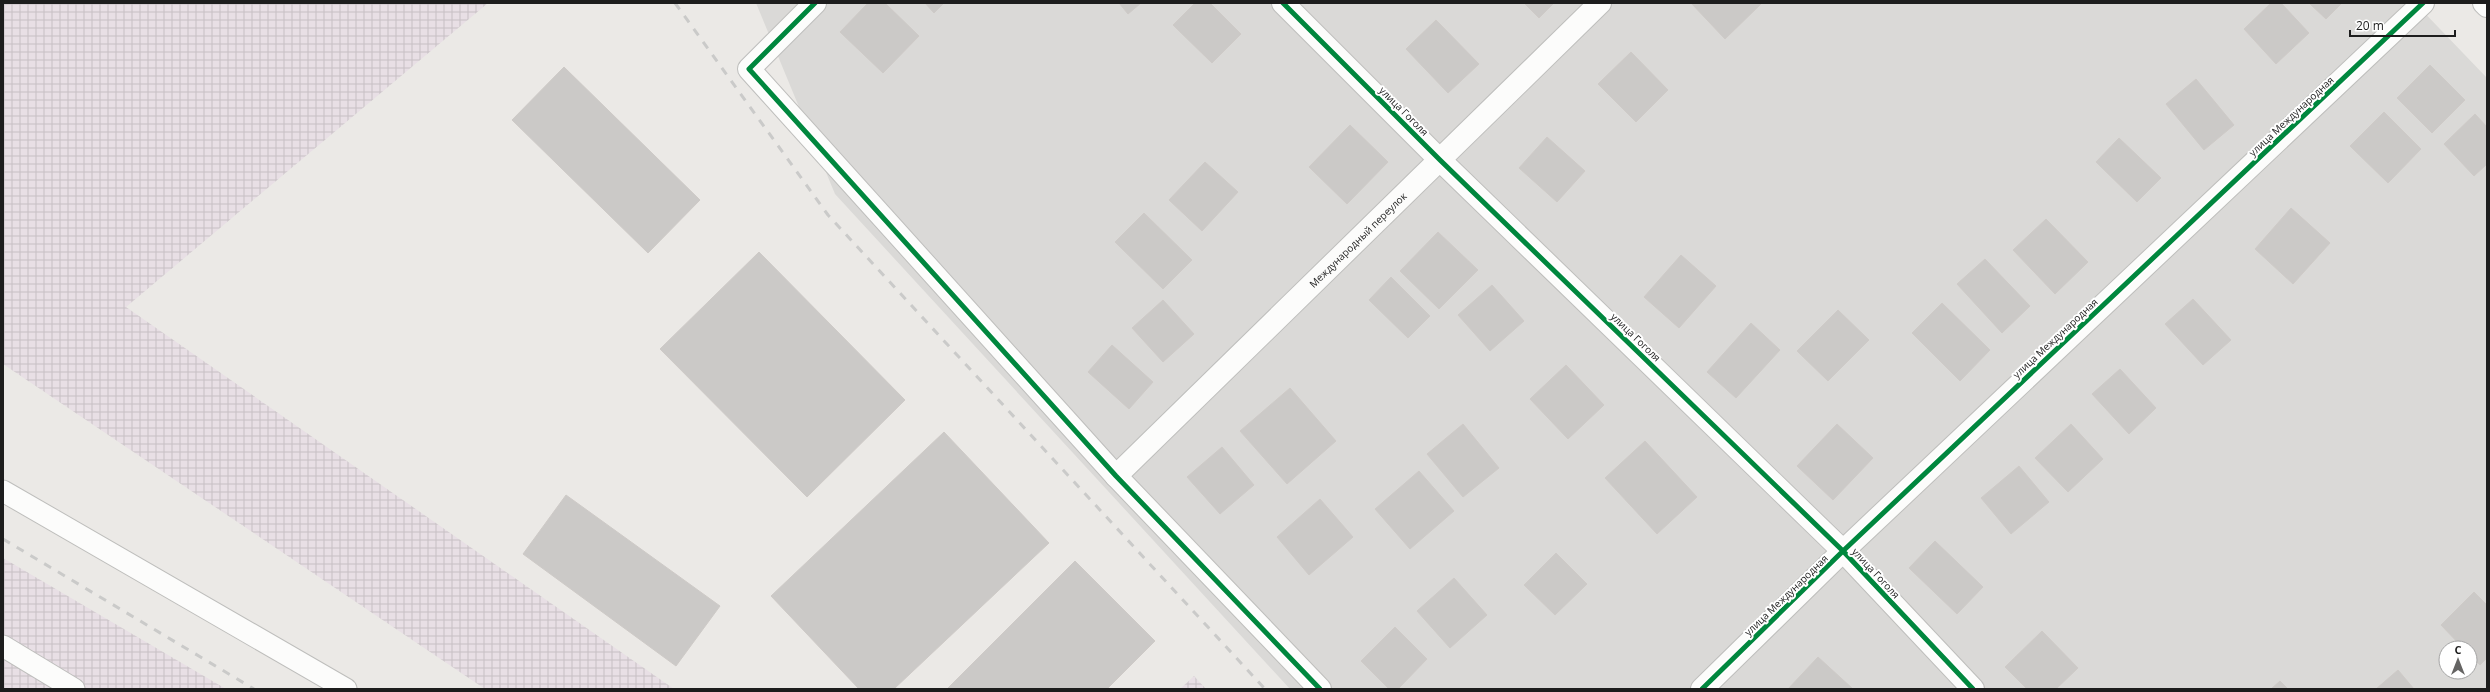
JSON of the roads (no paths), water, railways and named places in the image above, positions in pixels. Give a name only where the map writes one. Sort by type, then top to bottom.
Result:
[{"type":"street","points":[[815,3],[749,69],[1116,476],[1320,689]]},
{"type":"street","name":"улица Гоголя","points":[[1283,3],[1440,160],[1843,551],[1973,689]]},
{"type":"street","name":"Международный переулок","points":[[1116,476],[1600,3]]},
{"type":"street","name":"улица Международная","points":[[1702,689],[1843,551],[2423,3]]},
{"type":"street","points":[[2484,3],[2487,6]]},
{"type":"lane","points":[[3,491],[346,689]]},
{"type":"lane","points":[[3,646],[74,689]]},
{"type":"railway","points":[[675,3],[828,215],[1265,689]]},
{"type":"railway","points":[[3,539],[254,689]]}]
